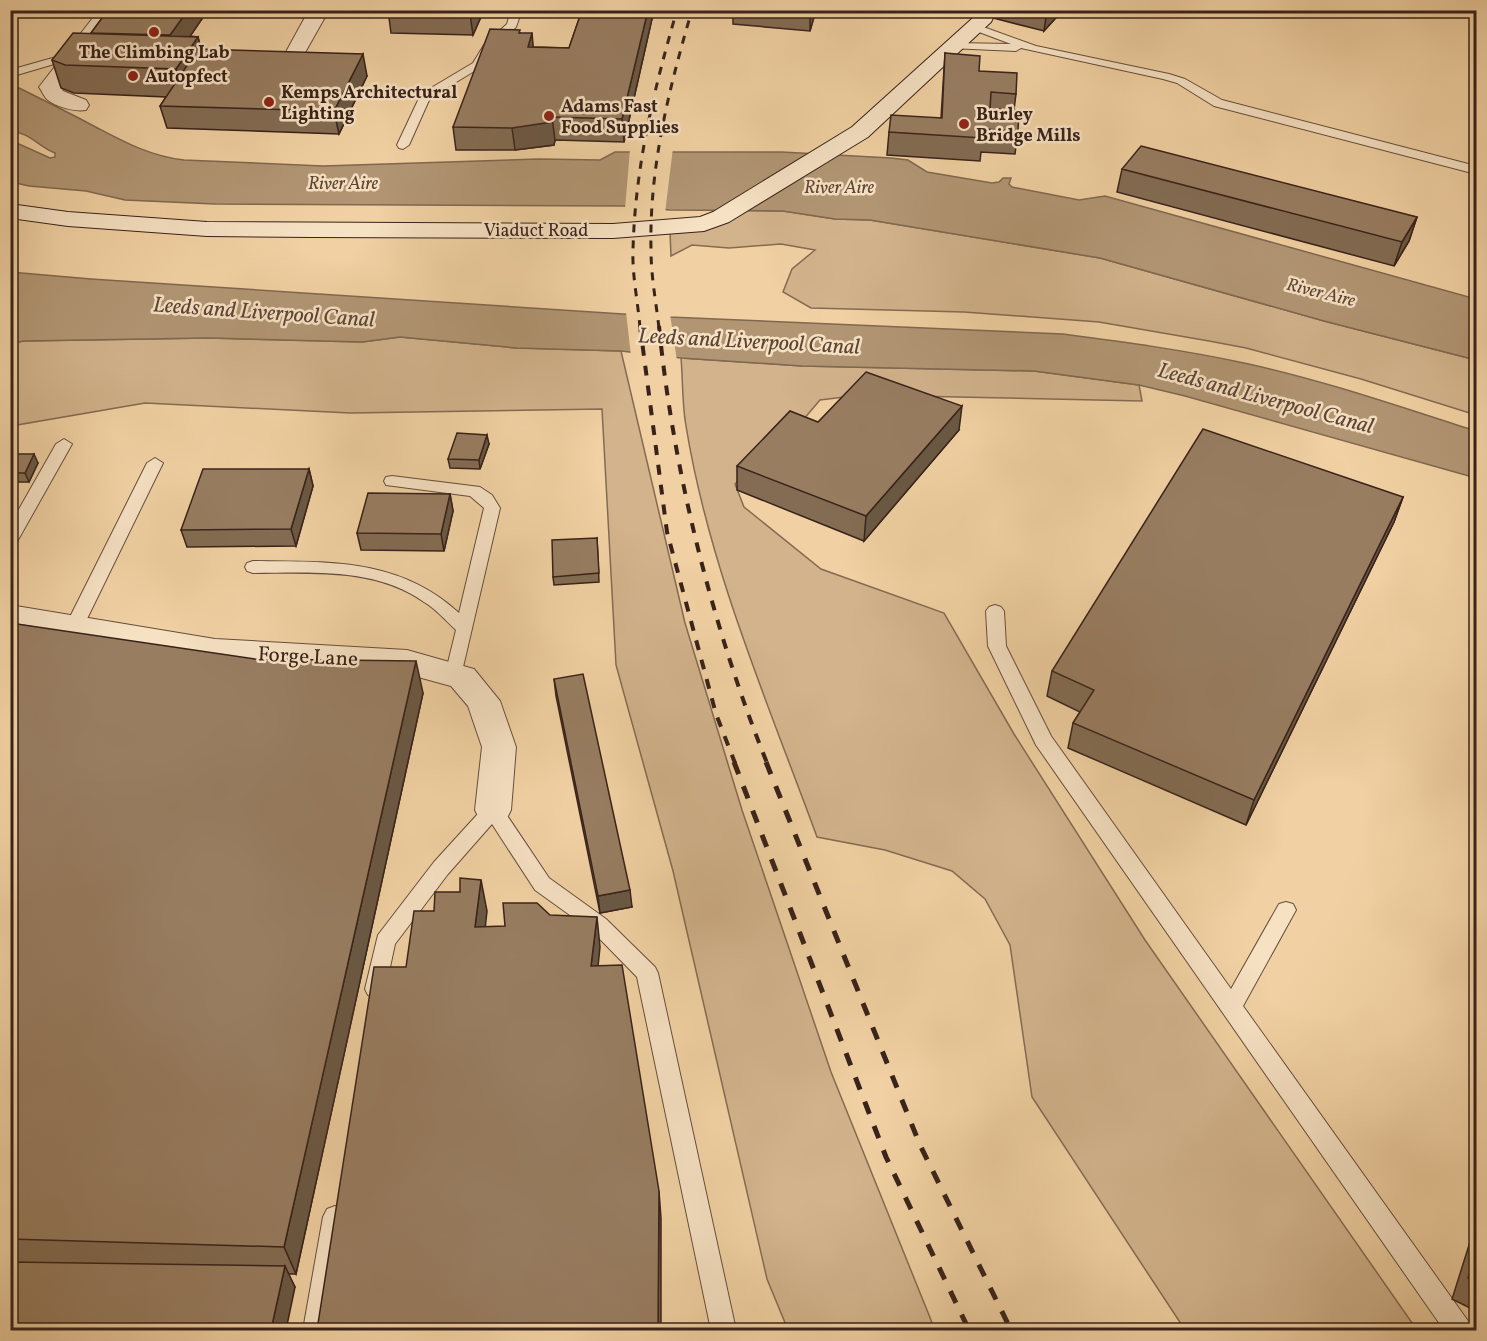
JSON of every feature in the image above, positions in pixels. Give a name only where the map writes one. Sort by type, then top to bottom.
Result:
[{"type":"street","points":[[291,61],[320,10]]},
{"type":"street","points":[[78,105],[55,96],[50,87],[108,12]]},
{"type":"street","name":"Viaduct Road","points":[[10,211],[68,219],[207,229],[613,231],[704,224],[721,217],[860,132],[981,19]]},
{"type":"street","name":"Forge Lane","points":[[10,616],[215,651],[407,662],[462,678],[483,701],[499,747],[493,810]]},
{"type":"lane","points":[[403,145],[425,96],[477,65],[488,47],[512,25],[518,10]]},
{"type":"lane","points":[[10,12],[108,12]]},
{"type":"lane","points":[[981,19],[1033,49]]},
{"type":"lane","points":[[954,46],[1033,49],[1165,76],[1181,81],[1218,103],[1476,170]]},
{"type":"lane","points":[[10,74],[74,55]]},
{"type":"lane","points":[[10,540],[64,444]]},
{"type":"lane","points":[[74,627],[155,463]]},
{"type":"lane","points":[[392,481],[474,491],[486,499],[492,508],[454,675]]},
{"type":"lane","points":[[253,567],[355,570],[388,577],[430,597],[465,628]]},
{"type":"lane","points":[[995,611],[997,646],[1043,740],[1459,1330]]},
{"type":"lane","points":[[372,1012],[385,941],[441,868],[493,810],[542,884],[599,925],[647,974],[724,1330]]},
{"type":"lane","points":[[1231,1008],[1286,910]]},
{"type":"lane","points":[[315,1330],[338,1201]]},
{"type":"shaded area","points":[[715,210],[783,211],[835,219],[870,220],[1100,258],[1324,321],[1476,360],[1476,415],[1361,379],[1246,348],[1099,322],[964,312],[811,308],[783,292],[792,269],[815,250],[781,244],[729,248],[692,245],[671,256],[670,232],[693,231]]},
{"type":"shaded area","points":[[400,337],[517,348],[621,351],[685,623],[742,810],[831,1072],[935,1330],[788,1330],[767,1279],[673,871],[616,665],[602,409],[350,413],[145,403],[11,426],[11,344],[23,341],[208,338],[362,342]]},
{"type":"shaded area","points":[[681,358],[802,366],[1034,371],[1139,385],[1142,401],[861,395],[820,400],[803,420],[735,484],[744,507],[821,569],[944,613],[1014,734],[1145,940],[1417,1330],[1185,1330],[1032,1097],[1010,945],[985,899],[952,871],[885,850],[817,837],[760,686],[709,531],[686,426]]},
{"type":"water","name":"River Aire","points":[[11,84],[135,146],[158,155],[184,160],[323,166],[539,159],[600,160],[615,152],[782,152],[908,160],[927,172],[992,183],[999,182],[1003,178],[1011,178],[1009,184],[1012,187],[1079,200],[1105,196],[1476,299],[1476,360],[1324,321],[1100,258],[870,220],[835,219],[783,211],[670,210],[624,206],[215,204],[125,200],[86,191],[29,186],[11,182],[10,140],[50,158],[55,157],[55,153],[23,134],[11,132]]},
{"type":"water","name":"Leeds and Liverpool Canal","points":[[10,272],[669,317],[1063,334],[1131,343],[1199,354],[1303,377],[1476,431],[1476,478],[1185,396],[1139,385],[1034,371],[802,366],[681,358],[621,351],[517,348],[400,337],[362,342],[208,338],[23,341],[11,344]]},
{"type":"pier","points":[[673,148],[665,213],[625,209],[630,149]]},
{"type":"pier","points":[[626,312],[670,314],[677,361],[631,356]]},
{"type":"building","points":[[108,10],[188,10],[170,35],[91,33]]},
{"type":"building","points":[[388,10],[472,10],[470,14]]},
{"type":"building","points":[[582,10],[648,10],[622,119],[552,117],[552,122],[512,128],[453,127],[490,29],[520,30],[519,33],[532,33],[528,47],[569,48]]},
{"type":"building","points":[[73,33],[198,37],[176,69],[65,65],[52,60]]},
{"type":"building","points":[[198,49],[363,54],[334,111],[160,106]]},
{"type":"building","points":[[945,53],[980,56],[979,71],[1017,73],[1016,94],[991,92],[990,109],[1019,110],[1018,131],[983,129],[983,138],[889,132],[891,115],[942,118]]},
{"type":"building","points":[[1141,146],[1417,217],[1402,242],[1122,169]]},
{"type":"building","points":[[866,372],[962,406],[866,516],[737,466],[790,411],[818,422]]},
{"type":"building","points":[[1203,429],[1403,497],[1254,800],[1073,723],[1094,690],[1052,671]]},
{"type":"building","points":[[457,433],[487,435],[479,460],[448,459]]},
{"type":"building","points":[[10,454],[34,454],[25,473],[10,473]]},
{"type":"building","points":[[203,469],[309,469],[291,529],[181,530]]},
{"type":"building","points":[[368,493],[450,494],[441,534],[357,533]]},
{"type":"building","points":[[597,538],[599,573],[553,577],[552,540]]},
{"type":"building","points":[[10,623],[255,659],[416,661],[284,1247],[10,1239]]},
{"type":"building","points":[[583,674],[630,890],[598,896],[554,679]]},
{"type":"building","points":[[460,878],[481,880],[475,927],[505,926],[503,903],[537,903],[550,915],[597,917],[591,966],[622,965],[659,1191],[658,1330],[317,1330],[374,967],[406,967],[414,911],[434,911],[435,892],[460,892]]},
{"type":"building","points":[[1476,1252],[1476,1282],[1468,1278]]},
{"type":"building","points":[[10,1262],[285,1266],[271,1330],[10,1330]]},
{"type":"railway","points":[[640,328],[633,259],[637,189],[653,99],[677,10]]},
{"type":"railway","points":[[659,328],[651,260],[653,189],[668,99],[692,10]]},
{"type":"railway","points":[[640,326],[667,532],[716,714],[735,763]]},
{"type":"railway","points":[[659,326],[674,437],[698,549],[729,659],[767,763]]},
{"type":"railway","points":[[734,762],[886,1157],[969,1330]]},
{"type":"railway","points":[[766,762],[920,1145],[1011,1330]]},
{"type":"place","name":"The Climbing Lab","points":[[154,32]]},
{"type":"place","name":"Autopfect","points":[[133,76]]},
{"type":"place","name":"Kemps Architectural Lighting","points":[[269,102]]},
{"type":"place","name":"Adams Fast Food Supplies","points":[[549,116]]},
{"type":"place","name":"Burley Bridge Mills","points":[[964,124]]}]
